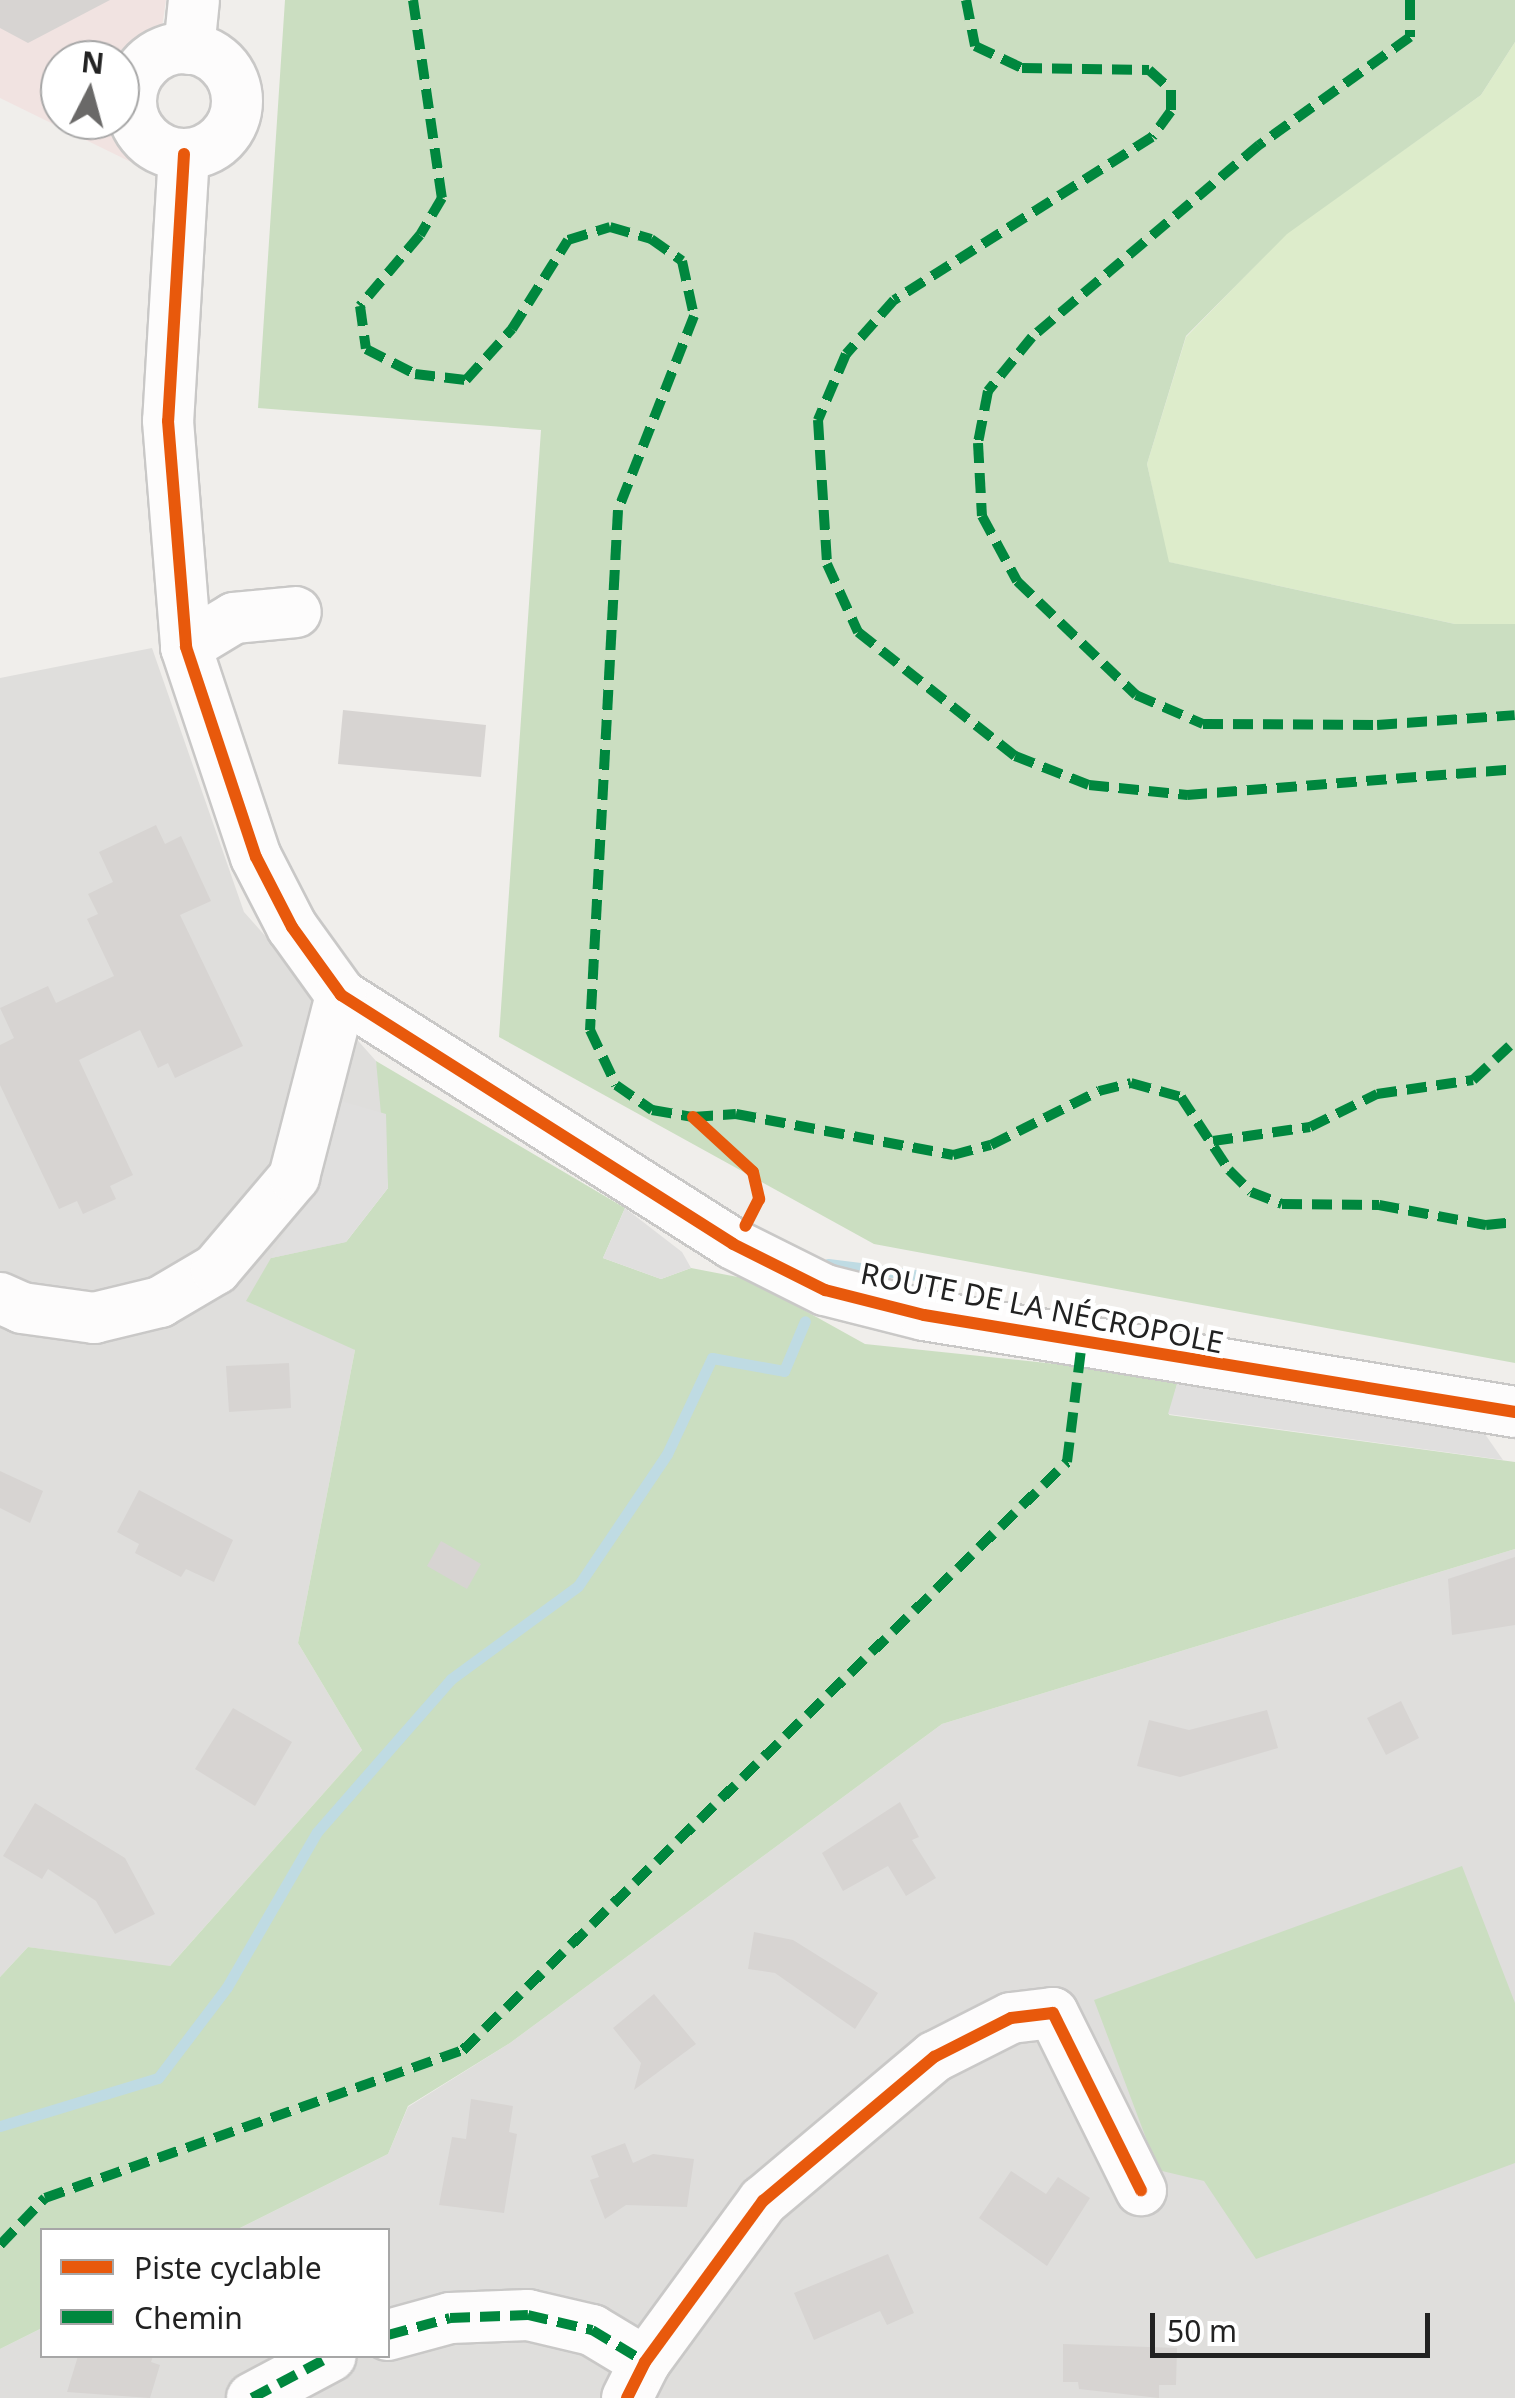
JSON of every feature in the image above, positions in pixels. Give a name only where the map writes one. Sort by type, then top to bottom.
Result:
[{"type":"street","points":[[190,49],[194,0]]},
{"type":"street","points":[[190,49],[221,64],[236,95],[236,113],[217,143],[184,154],[152,144],[140,132],[130,100],[148,62],[190,49]]},
{"type":"street","points":[[0,1298],[22,1308],[94,1318],[160,1302],[216,1269],[294,1176],[341,995],[292,927],[256,856],[186,647],[168,421],[184,154]]},
{"type":"street","points":[[186,647],[234,618],[296,612]]},
{"type":"street","name":"ROUTE DE LA NÉCROPOLE","points":[[341,995],[733,1244],[824,1290],[924,1315],[1515,1412]]},
{"type":"street","points":[[390,2334],[450,2318],[528,2315],[592,2330],[636,2380],[762,2200],[934,2057],[1011,2018],[1052,2013],[1142,2190]]},
{"type":"street","points":[[252,2398],[327,2358]]},
{"type":"shaded area","points":[[0,0],[166,0],[141,167],[86,140],[140,140],[140,40],[40,40],[40,118],[0,98]]},
{"type":"shaded area","points":[[152,648],[244,912],[376,1061],[386,1114],[346,1243],[271,1258],[355,1350],[298,1643],[362,1750],[169,1967],[28,1947],[0,1977],[0,678]]},
{"type":"shaded area","points":[[341,1101],[386,1114],[388,1188],[346,1242],[271,1258],[312,1183]]},
{"type":"shaded area","points":[[625,1208],[682,1252],[691,1268],[661,1279],[603,1258]]},
{"type":"shaded area","points":[[1179,1377],[1480,1427],[1503,1460],[1168,1414]]},
{"type":"shaded area","points":[[1515,1549],[1515,2398],[0,2398],[0,2349],[40,2329],[40,2358],[390,2358],[390,2228],[240,2228],[388,2154],[408,2107],[510,2043],[942,1724]]},
{"type":"green space","points":[[285,0],[1515,0],[1515,42],[1481,95],[1287,234],[1186,336],[1147,464],[1169,562],[1455,624],[1515,624],[1515,1363],[874,1244],[499,1037],[541,430],[258,408]]},
{"type":"green space","points":[[1515,42],[1515,624],[1455,624],[1168,562],[1147,464],[1186,337],[1287,233],[1481,95]]},
{"type":"green space","points":[[376,1061],[625,1208],[603,1258],[661,1279],[691,1268],[748,1279],[865,1344],[1179,1377],[1169,1415],[1515,1462],[1515,1549],[942,1724],[510,2043],[408,2106],[388,2154],[240,2228],[40,2228],[40,2329],[0,2349],[0,1977],[28,1947],[170,1966],[362,1750],[298,1643],[355,1350],[246,1301],[271,1258],[346,1242],[388,1188]]},
{"type":"green space","points":[[1462,1866],[1515,2003],[1515,2163],[1256,2259],[1204,2181],[1158,2170],[1094,2000]]},
{"type":"building","points":[[0,0],[110,0],[28,43],[0,28]]},
{"type":"building","points":[[343,710],[486,725],[481,777],[338,764]]},
{"type":"building","points":[[156,825],[165,844],[181,836],[211,901],[180,915],[243,1046],[175,1078],[168,1063],[158,1068],[140,1030],[79,1060],[133,1175],[110,1186],[116,1199],[83,1214],[77,1201],[59,1209],[0,1085],[0,1045],[14,1038],[0,1008],[48,986],[56,1003],[114,976],[87,919],[98,914],[88,894],[113,882],[99,852]]},
{"type":"building","points":[[289,1363],[291,1408],[229,1412],[226,1366]]},
{"type":"building","points":[[0,1471],[43,1491],[30,1523],[0,1508]]},
{"type":"building","points":[[139,1490],[233,1540],[214,1582],[186,1569],[181,1577],[135,1553],[139,1544],[117,1532]]},
{"type":"building","points":[[441,1541],[481,1564],[467,1589],[427,1566]]},
{"type":"building","points":[[1515,1557],[1515,1625],[1452,1635],[1448,1579]]},
{"type":"building","points":[[1401,1701],[1419,1738],[1386,1755],[1367,1718]]},
{"type":"building","points":[[233,1708],[292,1742],[255,1806],[195,1769]]},
{"type":"building","points":[[1267,1710],[1278,1748],[1180,1777],[1137,1766],[1149,1720],[1189,1730]]},
{"type":"building","points":[[900,1802],[919,1837],[912,1840],[936,1878],[906,1896],[888,1866],[843,1891],[822,1853]]},
{"type":"building","points":[[35,1803],[125,1858],[155,1914],[115,1934],[96,1901],[48,1869],[42,1879],[3,1856]]},
{"type":"building","points":[[754,1932],[793,1940],[878,1993],[855,2029],[775,1973],[748,1969]]},
{"type":"building","points":[[654,1994],[696,2044],[634,2090],[641,2063],[613,2028]]},
{"type":"building","points":[[471,2099],[513,2106],[509,2132],[517,2134],[504,2213],[439,2205],[452,2137],[466,2139]]},
{"type":"building","points":[[625,2143],[633,2163],[653,2154],[694,2159],[687,2207],[626,2205],[605,2219],[590,2180],[599,2177],[591,2156]]},
{"type":"building","points":[[1011,2171],[1046,2194],[1058,2177],[1090,2198],[1047,2266],[979,2218]]},
{"type":"building","points":[[888,2254],[914,2313],[887,2325],[880,2311],[814,2340],[794,2293]]},
{"type":"building","points":[[1063,2344],[1177,2348],[1176,2385],[1159,2385],[1159,2398],[1079,2389],[1078,2382],[1063,2382]]},
{"type":"building","points":[[77,2358],[152,2358],[151,2362],[160,2365],[150,2398],[67,2392]]},
{"type":"waterway","points":[[828,1264],[925,1276]]},
{"type":"waterway","points":[[0,2126],[158,2078],[227,1987],[317,1832],[451,1679],[578,1586],[667,1454],[712,1358],[784,1371],[805,1321]]},
{"type":"marked path","points":[[413,0],[442,198],[420,235],[360,306],[366,349],[415,374],[466,380],[512,329],[568,240],[610,227],[651,239],[682,261],[694,316],[618,510],[590,1030],[616,1085],[652,1110],[693,1117],[736,1114],[953,1155],[991,1145],[1099,1091],[1131,1083],[1181,1097],[1229,1170],[1251,1192],[1282,1204],[1379,1205],[1486,1225],[1515,1222]]},
{"type":"marked path","points":[[966,0],[975,46],[1022,68],[1149,70],[1171,90],[1171,111],[1152,137],[894,300],[846,354],[818,420],[827,564],[858,632],[1015,756],[1089,785],[1187,795],[1515,769]]},
{"type":"marked path","points":[[1410,0],[1410,37],[1259,145],[1032,337],[988,391],[978,443],[982,516],[1017,581],[1136,695],[1203,724],[1377,725],[1515,715]]},
{"type":"marked path","points":[[1213,1141],[1310,1127],[1377,1094],[1473,1080],[1515,1041]]},
{"type":"marked path","points":[[0,2245],[45,2198],[463,2050],[1067,1462],[1082,1341]]},
{"type":"marked path","points":[[390,2334],[450,2318],[528,2315],[592,2330],[645,2362]]},
{"type":"marked path","points":[[252,2398],[327,2358]]},
{"type":"cycle path","points":[[184,154],[168,421],[186,647],[256,857],[292,927],[341,995],[733,1244],[825,1290],[924,1315],[1515,1412]]},
{"type":"cycle path","points":[[693,1117],[753,1172],[759,1199],[745,1226]]},
{"type":"cycle path","points":[[627,2398],[645,2362],[763,2201],[934,2057],[1011,2018],[1053,2013],[1141,2190]]}]
